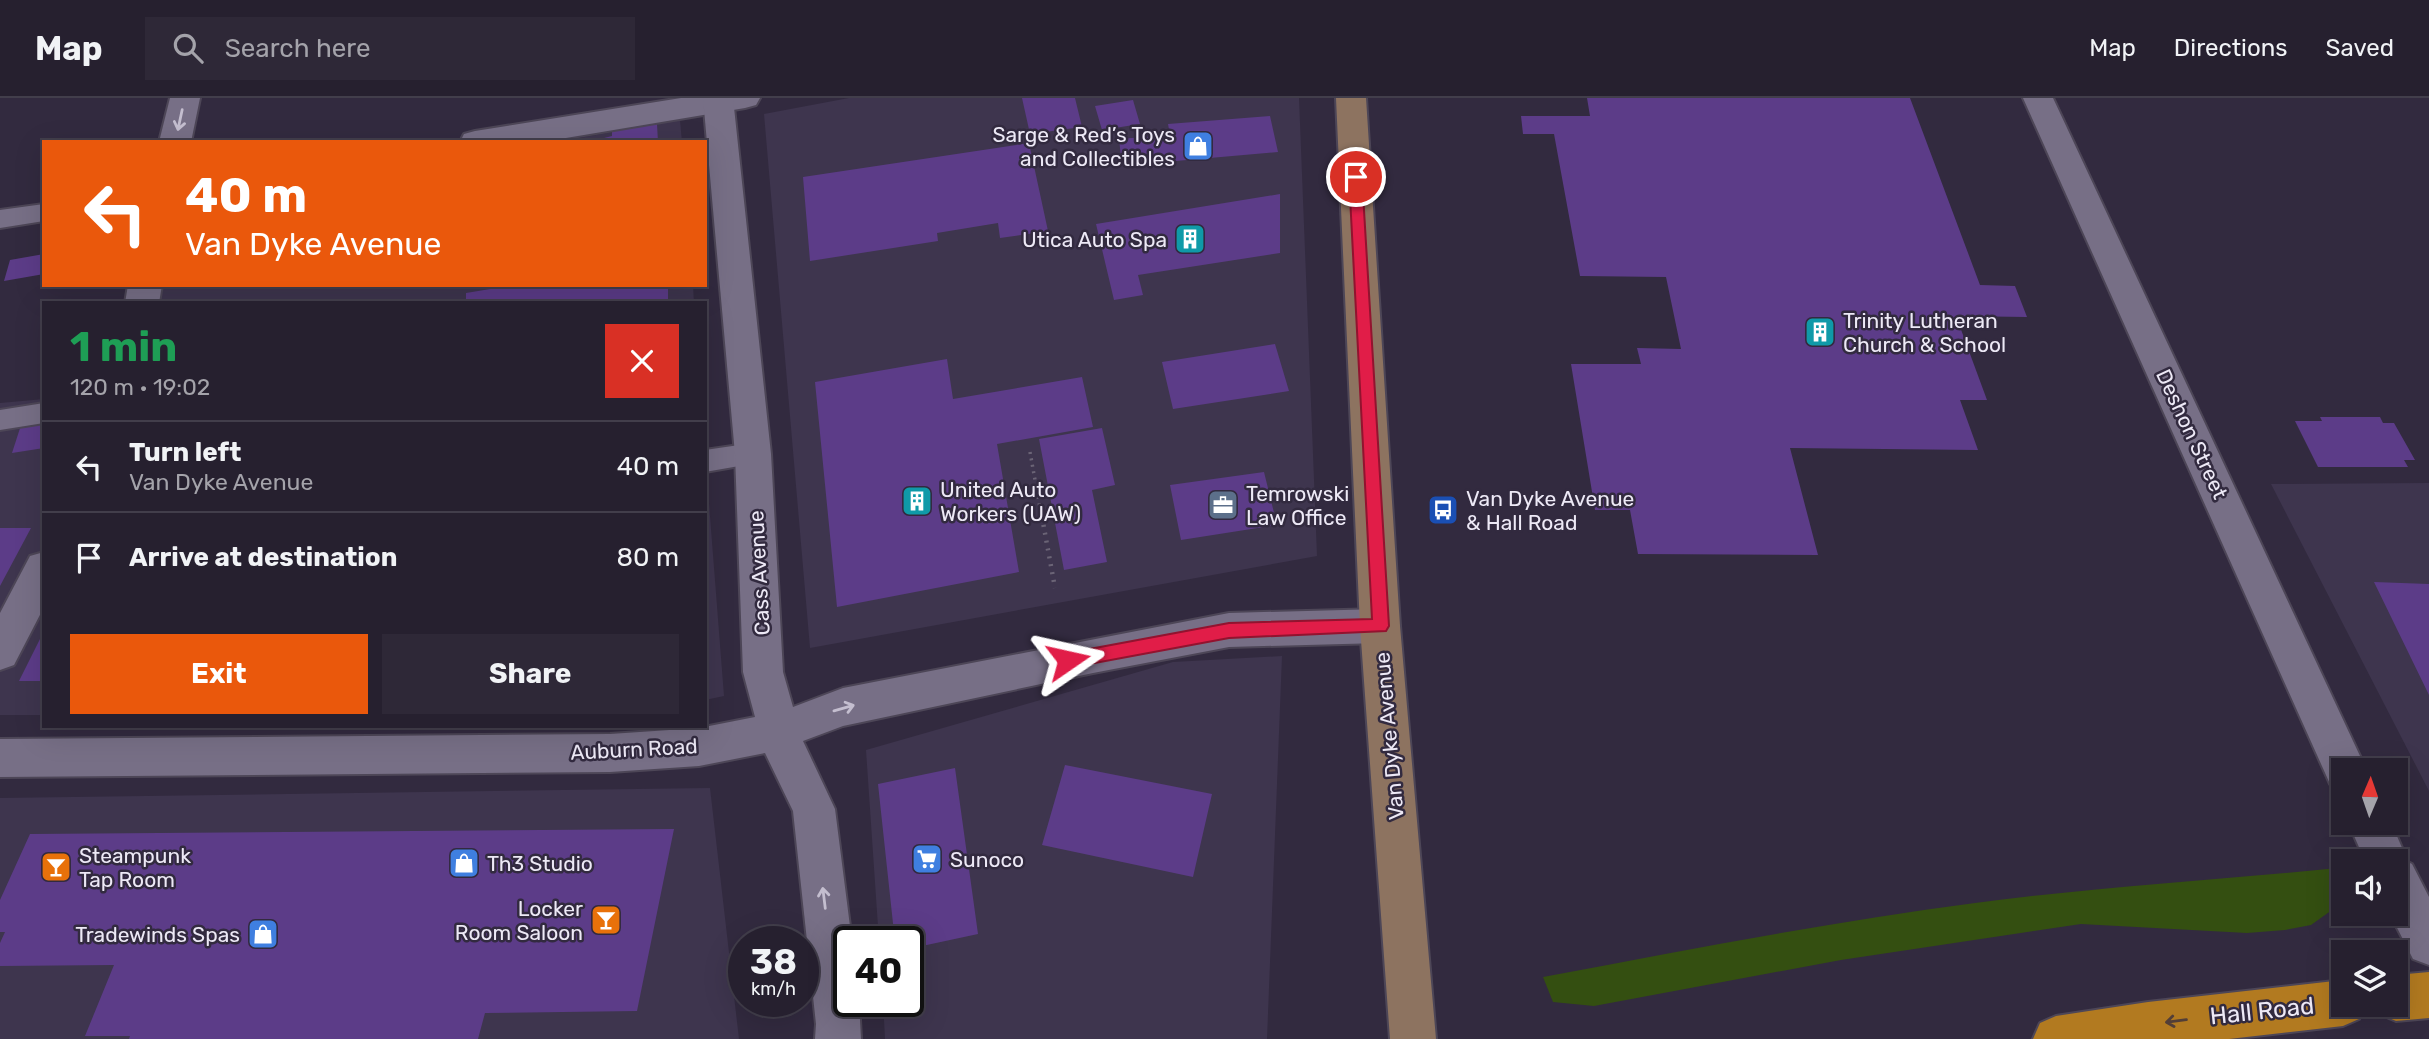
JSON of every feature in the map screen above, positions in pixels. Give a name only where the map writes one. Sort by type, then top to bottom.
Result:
[{"type":"highway","points":[[2408,997],[2429,995]]},
{"type":"highway","name":"Hall Road","points":[[2056,1039],[2161,1023],[2331,1004]]},
{"type":"main road","name":"Van Dyke Avenue","points":[[1352,98],[1380,626],[1413,1039]]},
{"type":"street","points":[[175,140],[185,98]]},
{"type":"street","name":"Deshon Street","points":[[2038,98],[2340,758]]},
{"type":"street","points":[[487,140],[727,99]]},
{"type":"street","name":"Cass Avenue","points":[[727,99],[753,454],[764,672],[785,751],[814,809],[839,1024],[838,1039]]},
{"type":"street","points":[[0,652],[42,572]]},
{"type":"street","name":"Auburn Road","points":[[0,758],[610,753],[699,747],[779,731],[843,707],[1093,655],[1229,631],[1380,626]]},
{"type":"street","points":[[2408,902],[2429,943]]},
{"type":"lane","points":[[0,219],[42,212]]},
{"type":"lane","points":[[0,421],[42,413]]},
{"type":"lane","points":[[707,461],[753,454]]},
{"type":"path","points":[[1030,452],[1055,588]]},
{"type":"shaded area","points":[[849,98],[1299,98],[1317,556],[810,648],[764,114]]},
{"type":"shaded area","points":[[680,120],[682,140],[568,140]]},
{"type":"shaded area","points":[[161,287],[693,287],[694,301],[158,301]]},
{"type":"shaded area","points":[[42,399],[42,715],[0,715],[0,403]]},
{"type":"shaded area","points":[[707,478],[724,696],[707,700]]},
{"type":"shaded area","points":[[2429,483],[2429,791],[2271,484]]},
{"type":"shaded area","points":[[1282,656],[1267,1039],[885,1039],[884,1017],[924,1017],[924,926],[878,926],[866,750],[1173,662]]},
{"type":"shaded area","points":[[710,788],[728,944],[728,1017],[736,1017],[739,1039],[0,1039],[0,798]]},
{"type":"green space","points":[[2331,869],[2331,911],[2311,925],[2247,933],[2081,924],[1841,960],[1594,1006],[1553,1002],[1543,977],[1812,928],[1975,903]]},
{"type":"building","points":[[1022,98],[1075,98],[1082,127],[1030,134]]},
{"type":"building","name":"Trinity Lutheran Church & School","points":[[1587,98],[1910,98],[1980,285],[2015,286],[2027,317],[1956,316],[1987,400],[1960,400],[1978,450],[1790,448],[1818,555],[1638,554],[1630,510],[1595,510],[1571,364],[1641,364],[1637,348],[1681,349],[1666,277],[1580,276],[1554,134],[1523,134],[1521,116],[1590,116]]},
{"type":"building","points":[[1133,100],[1140,124],[1102,130],[1095,106]]},
{"type":"building","name":"Sarge & Red’s Toys and Collectibles","points":[[1270,116],[1278,152],[1153,163],[1152,154],[1121,157],[1119,139],[1170,135],[1168,124]]},
{"type":"building","points":[[657,124],[658,140],[596,140],[612,136],[612,131]]},
{"type":"building","points":[[1029,143],[1048,231],[1000,238],[998,223],[937,233],[938,241],[810,261],[803,177]]},
{"type":"building","name":"Utica Auto Spa","points":[[1280,194],[1280,253],[1138,275],[1143,295],[1114,300],[1096,224]]},
{"type":"building","points":[[42,254],[42,274],[4,281],[10,260]]},
{"type":"building","points":[[503,287],[668,287],[668,301],[466,301],[466,293]]},
{"type":"building","points":[[1275,344],[1289,391],[1173,409],[1162,362]]},
{"type":"building","points":[[947,359],[953,399],[1082,377],[1093,427],[997,444],[1019,572],[837,607],[815,382]]},
{"type":"building","points":[[2320,417],[2380,417],[2383,423],[2394,423],[2415,460],[2404,460],[2408,467],[2318,467],[2295,421],[2322,421]]},
{"type":"building","points":[[42,419],[42,448],[12,453],[22,422]]},
{"type":"building","points":[[1102,428],[1115,485],[1092,490],[1107,562],[1064,570],[1039,439]]},
{"type":"building","name":"Temrowski Law Office","points":[[1264,472],[1277,525],[1181,540],[1170,485]]},
{"type":"building","points":[[0,528],[31,528],[0,586]]},
{"type":"building","points":[[2374,582],[2429,584],[2429,695]]},
{"type":"building","points":[[42,635],[42,681],[19,681]]},
{"type":"building","points":[[1065,765],[1212,794],[1193,877],[1042,845]]},
{"type":"building","name":"Sunoco","points":[[955,768],[978,934],[924,946],[924,926],[893,926],[878,784]]},
{"type":"building","points":[[674,829],[637,1011],[485,1013],[478,1039],[129,1039],[130,1036],[85,1036],[114,965],[0,966],[0,943],[5,932],[0,932],[0,900],[30,834]]},
{"type":"place","name":"Sarge & Red’s Toys and Collectibles","points":[[1198,146]]},
{"type":"place","name":"Utica Auto Spa","points":[[1190,239]]},
{"type":"place","name":"Trinity Lutheran Church & School","points":[[1820,332]]},
{"type":"place","name":"United Auto Workers (UAW)","points":[[917,501]]},
{"type":"place","name":"Temrowski Law Office","points":[[1223,505]]},
{"type":"place","name":"Van Dyke Avenue & Hall Road","points":[[1443,510]]},
{"type":"place","name":"Sunoco","points":[[927,859]]},
{"type":"place","name":"Th3 Studio","points":[[464,863]]},
{"type":"place","name":"Steampunk Tap Room","points":[[56,867]]},
{"type":"place","name":"Locker Room Saloon","points":[[606,920]]},
{"type":"place","name":"Tradewinds Spas","points":[[263,934]]},
{"type":"route","points":[[1068,660],[1229,631],[1380,626],[1356,177]]}]
